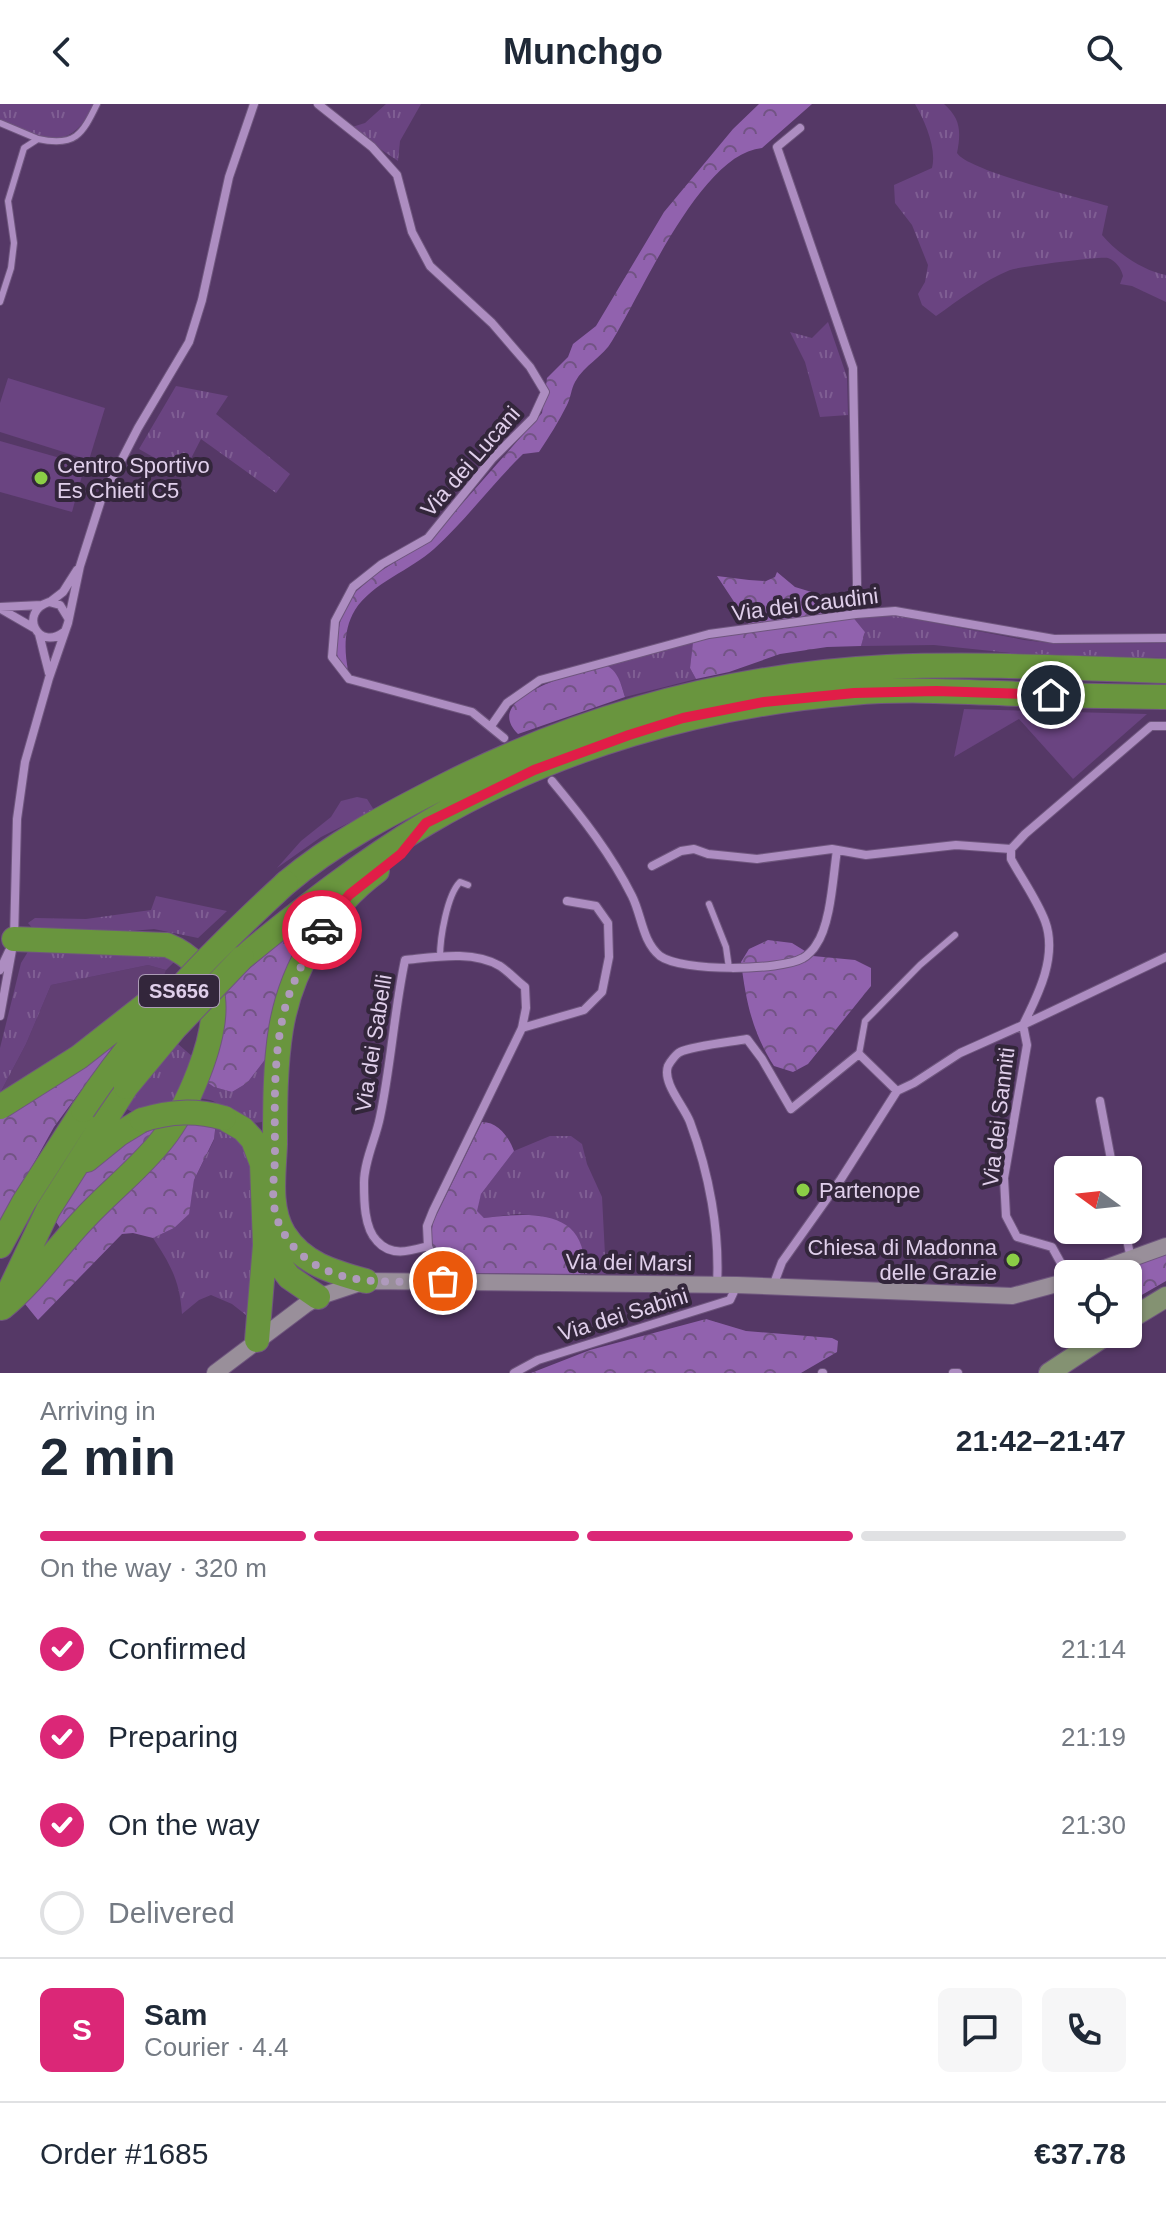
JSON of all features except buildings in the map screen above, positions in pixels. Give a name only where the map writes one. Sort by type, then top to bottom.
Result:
[{"type":"highway","name":"SS656","points":[[0,1246],[24,1202],[83,1110],[139,1036],[220,943],[286,883],[346,841],[493,762],[572,729],[684,695],[774,678],[887,667],[937,666],[1166,671]]},
{"type":"highway","name":"SS656","points":[[1,1310],[67,1177],[126,1087],[175,1028],[242,958],[332,885],[426,823],[495,788],[580,751],[683,718],[764,702],[854,693],[936,691],[1166,697]]},
{"type":"highway","points":[[366,1281],[325,1269],[308,1260],[283,1232],[276,1214],[275,1126],[280,1038],[287,1002],[329,918],[366,880],[401,854],[426,823]]},
{"type":"highway","points":[[1,1310],[27,1287],[86,1217],[126,1180],[164,1138],[194,1088],[213,1013],[213,998],[203,971],[180,950],[167,945],[14,939]]},
{"type":"highway","points":[[0,1107],[58,1072],[111,1034],[220,943]]},
{"type":"highway","points":[[67,1177],[119,1134],[142,1120],[175,1112],[200,1113],[224,1118],[243,1129],[259,1150],[262,1164],[265,1245],[257,1340]]},
{"type":"highway","points":[[265,1245],[289,1277],[318,1297]]},
{"type":"main road","points":[[1128,1260],[1166,1246]]},
{"type":"main road","name":"Via dei Marsi","points":[[215,1373],[318,1297],[366,1281],[737,1285],[1012,1296],[1054,1282]]},
{"type":"main road","points":[[1142,1312],[1166,1297]]},
{"type":"main road","points":[[1049,1373],[1087,1348]]},
{"type":"street","points":[[0,1016],[14,939],[17,831],[25,762],[69,619],[80,566],[101,500],[138,428],[189,342],[202,300],[229,177],[254,104]]},
{"type":"street","name":"Via dei Lucani","points":[[318,104],[372,147],[397,175],[412,232],[430,266],[492,323],[530,367],[545,392],[533,418],[492,459],[428,538],[382,564],[353,587],[335,621],[332,657],[349,679],[472,712],[504,738]]},
{"type":"street","points":[[800,128],[777,147],[853,368],[856,614]]},
{"type":"street","points":[[49,678],[45,647],[37,631],[35,612],[63,592],[80,566]]},
{"type":"street","points":[[0,608],[46,603],[60,605],[69,619]]},
{"type":"street","points":[[0,608],[37,631],[55,638],[64,632]]},
{"type":"street","name":"Via dei Caudini","points":[[491,726],[507,703],[540,680],[709,634],[856,614],[895,611],[1054,639],[1166,638]]},
{"type":"street","points":[[1023,1025],[1042,988],[1049,953],[1046,923],[1011,859],[1011,849],[1151,726],[1166,726]]},
{"type":"street","points":[[552,781],[587,822],[633,897],[648,942],[661,957],[685,966],[767,966],[803,958],[816,945],[823,929],[837,850]]},
{"type":"street","points":[[652,866],[681,851],[694,849],[708,854],[757,859],[837,850],[866,855],[956,845],[1011,849]]},
{"type":"street","points":[[522,1028],[584,1010],[602,992],[609,957],[608,923],[596,906],[567,901]]},
{"type":"street","points":[[0,970],[14,939]]},
{"type":"street","points":[[773,1286],[782,1262],[841,1179],[897,1091],[960,1053],[1166,957]]},
{"type":"street","name":"Via dei Sabelli","points":[[479,958],[500,966],[525,987],[526,1008],[522,1028],[433,1211],[427,1226],[428,1246],[405,1252],[387,1250],[374,1239],[367,1220],[364,1180],[380,1118],[405,960],[479,958]]},
{"type":"street","name":"Via dei Sanniti","points":[[1023,1025],[1027,1045],[1004,1178],[1006,1216],[1017,1237],[1052,1247],[1059,1260]]},
{"type":"street","points":[[717,1285],[715,1229],[703,1157],[688,1118],[666,1076],[669,1065],[679,1053],[747,1039],[791,1109],[859,1054],[897,1091]]},
{"type":"street","points":[[1100,1101],[1110,1156]]},
{"type":"street","points":[[1128,1244],[1131,1259]]},
{"type":"street","points":[[428,1246],[443,1281]]},
{"type":"street","name":"Via dei Sabini","points":[[514,1373],[538,1360],[730,1300],[737,1285]]},
{"type":"lane","points":[[0,123],[38,139],[58,143],[71,139],[85,127],[97,104]]},
{"type":"lane","points":[[0,302],[11,268],[14,243],[8,201],[24,148],[38,139]]},
{"type":"lane","points":[[440,957],[440,941],[453,892],[460,882],[468,885]]},
{"type":"lane","points":[[709,904],[726,947],[729,968]]},
{"type":"lane","points":[[859,1054],[865,1021],[920,965],[955,935]]},
{"type":"shaded area","points":[[148,965],[166,970],[162,981],[82,1049],[0,1093],[26,1044],[51,985]]},
{"type":"green space","points":[[0,104],[95,104],[75,131],[65,137],[54,138],[30,133],[0,121]]},
{"type":"green space","points":[[386,104],[421,104],[400,141],[398,161],[349,128],[365,123]]},
{"type":"green space","points":[[759,104],[812,104],[762,148],[739,156],[717,174],[696,199],[675,228],[612,341],[575,382],[567,405],[539,452],[523,454],[434,549],[362,600],[351,617],[347,631],[348,670],[338,658],[335,646],[341,618],[352,595],[376,574],[430,540],[542,413],[547,378],[568,357],[573,344],[596,326],[664,212],[733,129]]},
{"type":"green space","points":[[915,104],[944,104],[950,110],[958,126],[957,153],[966,160],[1003,176],[1108,206],[1102,235],[1131,260],[1166,275],[1166,302],[1132,286],[1120,284],[1123,276],[1116,263],[1102,258],[1010,270],[981,285],[936,316],[922,305],[918,294],[925,282],[928,265],[912,225],[895,203],[894,185],[932,168],[931,144]]},
{"type":"green space","points":[[828,322],[847,377],[848,415],[820,417],[805,362],[790,332],[812,338]]},
{"type":"green space","points":[[8,378],[105,408],[89,460],[0,432],[0,403]]},
{"type":"green space","points":[[176,386],[228,396],[216,414],[290,474],[276,493],[201,439],[183,474],[139,449]]},
{"type":"green space","name":"Centro Sportivo Es Chieti C5","points":[[0,441],[85,465],[72,512],[0,492]]},
{"type":"green space","points":[[777,572],[795,587],[851,604],[850,612],[750,626],[717,576],[766,581],[775,577]]},
{"type":"green space","points":[[852,616],[898,616],[1058,644],[1166,643],[1166,658],[1011,653],[934,645],[861,646],[865,632]]},
{"type":"green space","points":[[852,616],[865,632],[861,646],[780,654],[729,672],[696,679],[690,668],[693,642],[708,636]]},
{"type":"green space","points":[[693,642],[690,668],[696,679],[625,697],[621,684],[605,665]]},
{"type":"green space","points":[[605,665],[616,674],[625,697],[518,734],[510,720],[512,708],[522,697],[557,680]]},
{"type":"green space","points":[[964,709],[1147,714],[1073,779],[1019,719],[954,757]]},
{"type":"green space","points":[[357,797],[367,799],[374,810],[321,837],[277,868],[301,841],[331,817],[341,801]]},
{"type":"green space","points":[[156,896],[227,911],[198,938],[154,929],[76,936],[35,931],[28,923],[35,918],[86,919],[151,910]]},
{"type":"green space","points":[[318,911],[267,1057],[247,1083],[232,1092],[214,1087],[207,1082],[218,995]]},
{"type":"green space","points":[[768,940],[792,943],[813,956],[855,960],[871,968],[871,986],[808,1064],[793,1072],[774,1066],[766,1053],[751,1016],[745,990],[741,962],[749,949]]},
{"type":"green space","points":[[29,950],[180,956],[166,970],[148,965],[51,985],[26,1044],[0,1093],[0,1048],[21,963]]},
{"type":"green space","points":[[117,1041],[54,1127],[0,1224],[0,1115]]},
{"type":"green space","points":[[178,1044],[193,1057],[174,1100],[134,1113],[125,1108],[170,1047]]},
{"type":"green space","points":[[267,1057],[264,1121],[250,1122],[210,1100],[190,1099],[202,1074],[214,1087],[232,1092],[247,1083]]},
{"type":"green space","points":[[178,1117],[216,1122],[214,1139],[194,1180],[189,1214],[174,1228],[153,1238],[122,1234],[38,1320],[21,1299]]},
{"type":"green space","points":[[173,1119],[61,1229],[56,1222],[60,1212],[77,1180],[92,1161],[117,1143]]},
{"type":"green space","points":[[216,1122],[238,1133],[252,1169],[254,1242],[246,1315],[232,1304],[211,1295],[182,1314],[174,1274],[153,1238],[174,1228],[191,1199],[194,1180],[214,1140]]},
{"type":"green space","points":[[482,1122],[502,1131],[514,1151],[481,1194],[477,1211],[484,1218],[538,1216],[567,1226],[577,1237],[583,1253],[584,1274],[445,1273],[430,1243],[433,1222]]},
{"type":"green space","points":[[550,1136],[571,1136],[582,1144],[602,1197],[606,1274],[584,1274],[585,1256],[541,1216],[517,1214],[484,1218],[476,1211],[481,1194],[514,1151]]},
{"type":"green space","points":[[1166,1253],[1166,1281],[1142,1295],[1142,1262]]},
{"type":"green space","points":[[706,1319],[746,1331],[832,1338],[838,1341],[837,1352],[801,1373],[531,1373],[590,1350]]},
{"type":"way so far","points":[[322,930],[296,980],[281,1026],[275,1126],[276,1214],[283,1232],[296,1249],[325,1269],[366,1281],[443,1281]]},
{"type":"place","name":"Centro Sportivo Es Chieti C5","points":[[41,478]]},
{"type":"place","name":"Partenope","points":[[803,1190]]},
{"type":"place","name":"Chiesa di Madonna delle Grazie","points":[[1013,1260]]},
{"type":"route","points":[[322,930],[349,895],[401,854],[426,823],[534,770],[629,735],[683,718],[764,702],[854,693],[936,691],[1051,695]]}]
